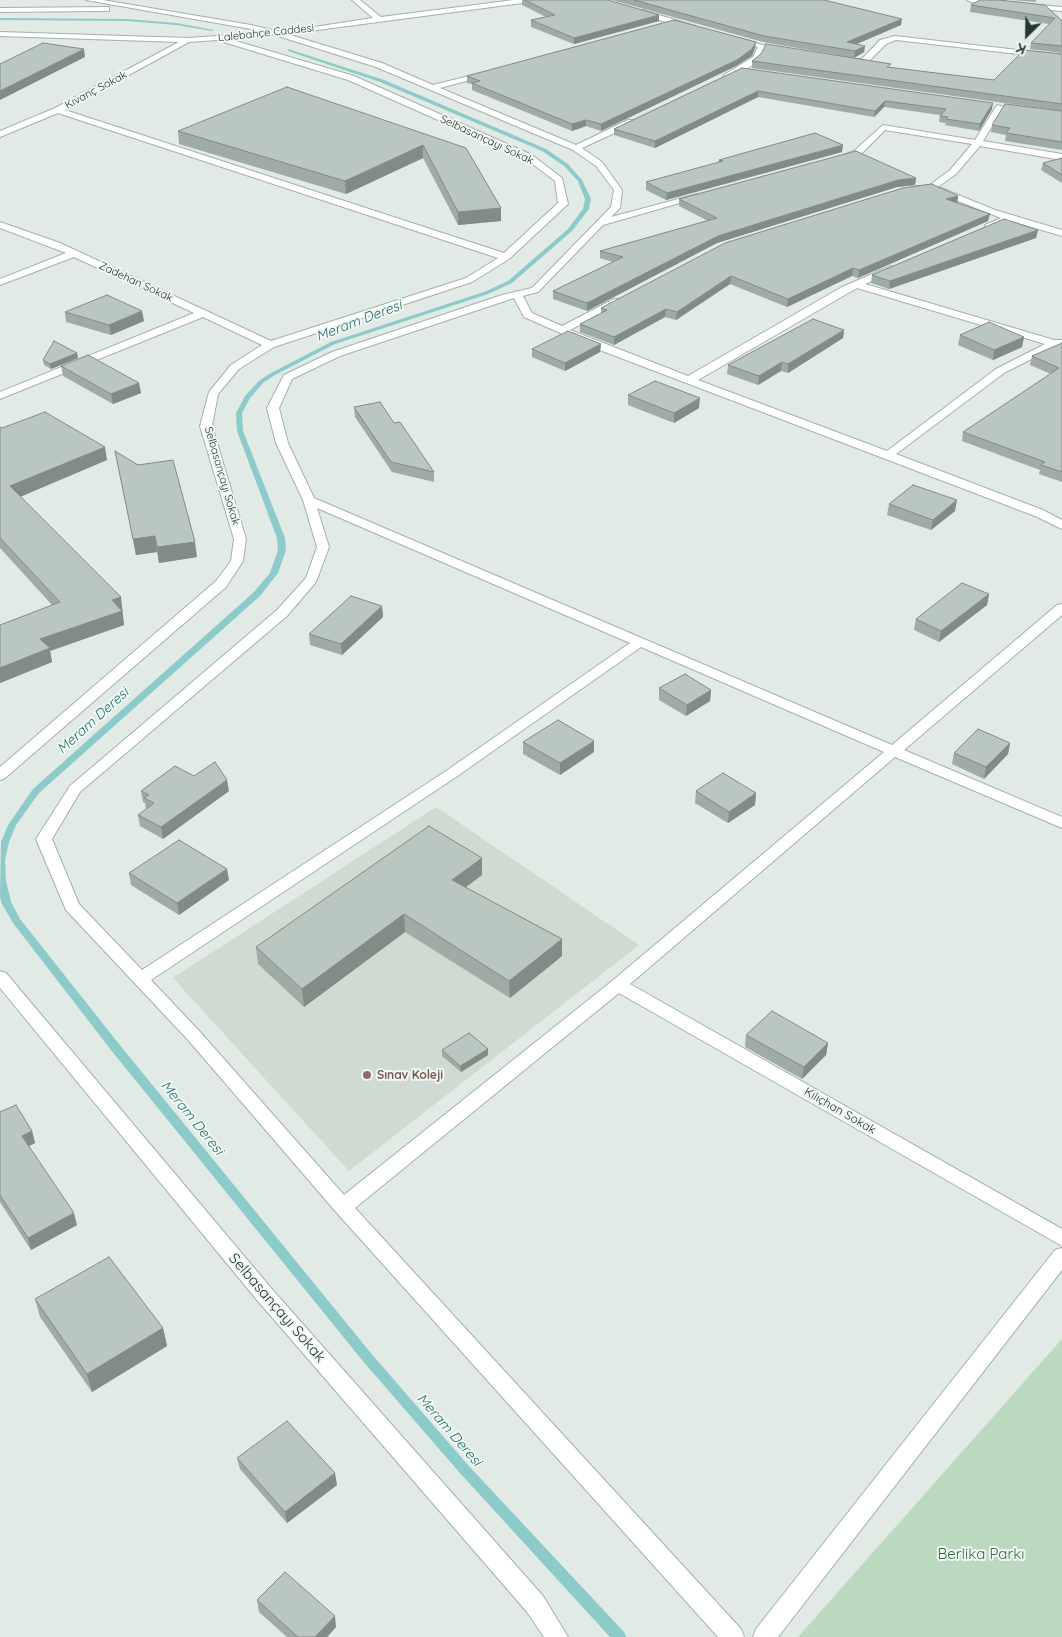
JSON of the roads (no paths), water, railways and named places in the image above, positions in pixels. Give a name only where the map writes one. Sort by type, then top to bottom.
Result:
[{"type":"street","points":[[95,0],[304,41],[379,65],[576,148],[599,164],[618,190],[615,208],[534,290],[336,354],[288,377],[273,408],[282,443],[309,500],[323,548],[312,579],[282,613],[75,789],[44,839],[72,906],[195,1036],[343,1207],[733,1637]]},
{"type":"street","points":[[356,0],[380,20]]},
{"type":"street","name":"Lalebahçe Caddesi","points":[[248,36],[276,36],[530,0]]},
{"type":"street","points":[[971,0],[1007,4]]},
{"type":"street","points":[[1016,5],[1062,9]]},
{"type":"street","points":[[0,10],[145,9]]},
{"type":"street","points":[[635,11],[700,29]]},
{"type":"street","points":[[654,27],[674,21]]},
{"type":"street","points":[[0,34],[128,38],[267,48]]},
{"type":"street","name":"Lalebahçe Caddesi","points":[[185,42],[238,36]]},
{"type":"street","points":[[726,36],[771,48]]},
{"type":"street","name":"Selbasançayı Sokak","points":[[0,775],[221,584],[237,561],[240,539],[206,426],[213,394],[235,367],[270,345],[469,280],[506,257],[563,204],[559,180],[529,157],[352,78],[267,48],[218,38]]},
{"type":"street","points":[[836,59],[855,62],[864,60],[883,42],[895,38],[1062,57]]},
{"type":"street","name":"Kıvanç Sokak","points":[[0,134],[58,110],[185,42]]},
{"type":"street","points":[[723,78],[740,70],[756,58],[762,46]]},
{"type":"street","points":[[740,70],[750,72]]},
{"type":"street","points":[[435,87],[492,71]]},
{"type":"street","points":[[901,191],[932,187],[953,172],[977,144],[1000,107]]},
{"type":"street","points":[[58,110],[506,257]]},
{"type":"street","points":[[576,148],[636,119]]},
{"type":"street","points":[[828,161],[861,155],[883,127],[1062,157]]},
{"type":"street","points":[[916,180],[1011,217],[1062,233]]},
{"type":"street","points":[[600,224],[705,195]]},
{"type":"street","points":[[974,233],[1011,217]]},
{"type":"street","name":"Zadehan Sokak","points":[[0,225],[75,253],[270,345]]},
{"type":"street","points":[[0,282],[75,253]]},
{"type":"street","points":[[689,380],[855,284],[901,264]]},
{"type":"street","points":[[855,284],[1060,343]]},
{"type":"street","points":[[517,294],[528,315],[596,345],[1039,513],[1062,525]]},
{"type":"street","points":[[562,330],[624,298]]},
{"type":"street","points":[[0,396],[204,313]]},
{"type":"street","points":[[888,455],[1000,371],[1060,343]]},
{"type":"street","points":[[309,500],[892,752],[1062,823]]},
{"type":"street","points":[[343,1207],[618,985],[1062,608]]},
{"type":"street","points":[[141,979],[443,779],[640,642]]},
{"type":"street","name":"Selbasançayı Sokak","points":[[0,977],[264,1294],[535,1604],[557,1637]]},
{"type":"street","name":"Kılıçhan Sokak","points":[[618,985],[1062,1238]]},
{"type":"street","points":[[764,1637],[1062,1256]]},
{"type":"waterway","name":"Meram Deresi","points":[[0,19],[127,20],[176,24],[212,30]]},
{"type":"waterway","name":"Meram Deresi","points":[[290,50],[382,81],[544,150],[566,165],[580,181],[588,199],[586,209],[570,230],[510,282],[486,293],[333,343],[273,374],[262,381],[247,397],[239,413],[240,431],[281,538],[282,550],[274,573],[257,594],[36,791],[12,825],[5,842],[1,860],[1,881],[6,902],[16,921],[115,1047],[366,1356],[463,1468],[619,1637]]},
{"type":"place","name":"Sınav Koleji","points":[[367,1075]]},
{"type":"park label","name":"Berlika Parkı","points":[[981,1554]]}]
